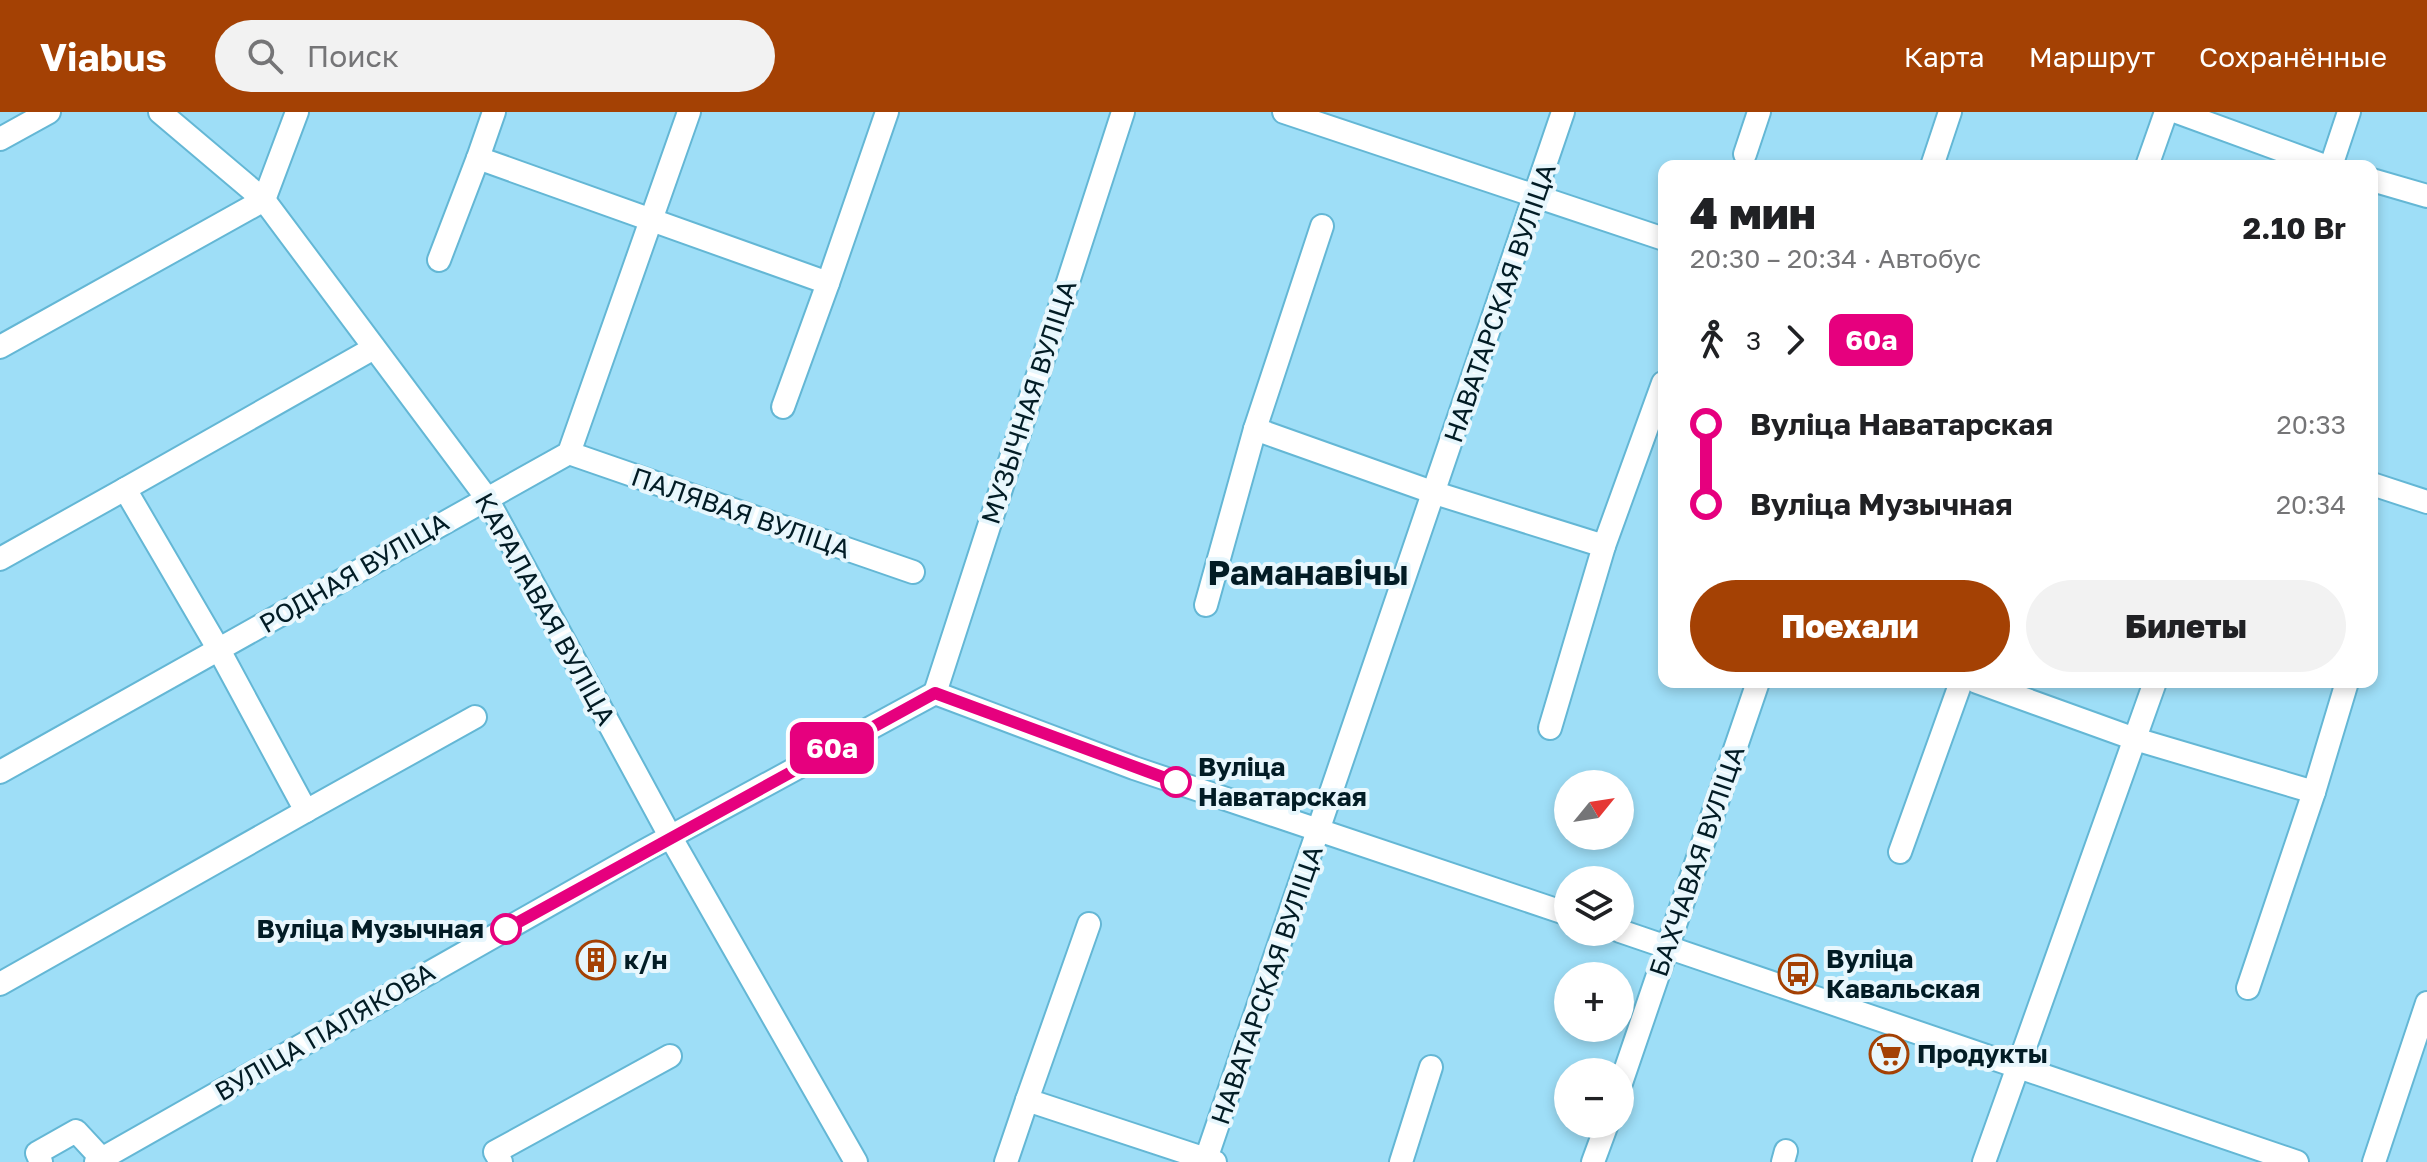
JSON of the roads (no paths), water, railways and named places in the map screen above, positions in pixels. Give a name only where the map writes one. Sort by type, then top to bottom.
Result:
[{"type":"street","points":[[0,139],[49,112]]},
{"type":"street","name":"КАРАЛАВАЯ ВУЛІЦА","points":[[160,112],[264,200],[486,497],[670,836],[856,1162]]},
{"type":"street","points":[[0,347],[264,200],[297,112]]},
{"type":"street","points":[[439,260],[494,112]]},
{"type":"street","points":[[569,453],[689,112]]},
{"type":"street","points":[[783,407],[887,112]]},
{"type":"street","name":"МУЗЫЧНАЯ ВУЛІЦА","points":[[935,693],[1123,112]]},
{"type":"street","points":[[1284,112],[1658,237]]},
{"type":"street","name":"НАВАТАРСКАЯ ВУЛІЦА","points":[[1027,1100],[1208,1161],[1563,112]]},
{"type":"street","points":[[1745,154],[1759,112]]},
{"type":"street","points":[[1934,160],[1950,112]]},
{"type":"street","points":[[2149,160],[2166,112]]},
{"type":"street","points":[[2177,112],[2311,160]]},
{"type":"street","points":[[2330,160],[2349,112]]},
{"type":"street","points":[[478,158],[828,283]]},
{"type":"street","points":[[2378,182],[2427,196]]},
{"type":"street","points":[[1206,605],[1255,429],[1322,226]]},
{"type":"street","points":[[0,559],[374,348]]},
{"type":"street","points":[[1550,728],[1604,546],[1658,397]]},
{"type":"street","points":[[1255,429],[1435,493],[1604,546]]},
{"type":"street","name":"РОДНАЯ ВУЛІЦА","points":[[0,772],[569,453]]},
{"type":"street","name":"ПАЛЯВАЯ ВУЛІЦА","points":[[569,453],[913,572]]},
{"type":"street","points":[[2378,486],[2427,502]]},
{"type":"street","points":[[125,489],[219,650],[306,811]]},
{"type":"street","name":"БАХЧАВАЯ ВУЛІЦА","points":[[1630,1058],[1756,688]]},
{"type":"street","points":[[1900,852],[1959,688]]},
{"type":"street","points":[[1994,688],[2135,739],[2314,792]]},
{"type":"street","points":[[1984,1162],[2153,688]]},
{"type":"street","points":[[2248,988],[2345,688]]},
{"type":"street","points":[[935,693],[1134,768],[1554,909]]},
{"type":"street","name":"ВУЛІЦА ПАЛЯКОВА","points":[[99,1160],[670,836],[935,693]]},
{"type":"street","points":[[0,984],[475,717]]},
{"type":"street","points":[[1006,1162],[1089,924]]},
{"type":"street","points":[[1634,936],[2297,1162]]},
{"type":"street","points":[[2374,1162],[2427,1003]]},
{"type":"street","points":[[492,1159],[670,1056]]},
{"type":"street","points":[[1401,1162],[1431,1067]]},
{"type":"street","points":[[41,1162],[37,1153],[76,1131],[99,1160]]},
{"type":"street","points":[[1593,1162],[1602,1138]]},
{"type":"place","name":"Вуліца Наватарская","points":[[1176,782]]},
{"type":"place","name":"Вуліца Музычная","points":[[506,929]]},
{"type":"place","name":"к/н","points":[[596,960]]},
{"type":"place","name":"Вуліца Кавальская","points":[[1798,974]]},
{"type":"place","name":"Продукты","points":[[1889,1054]]},
{"type":"district","name":"Раманавічы","points":[[1308,573]]}]
